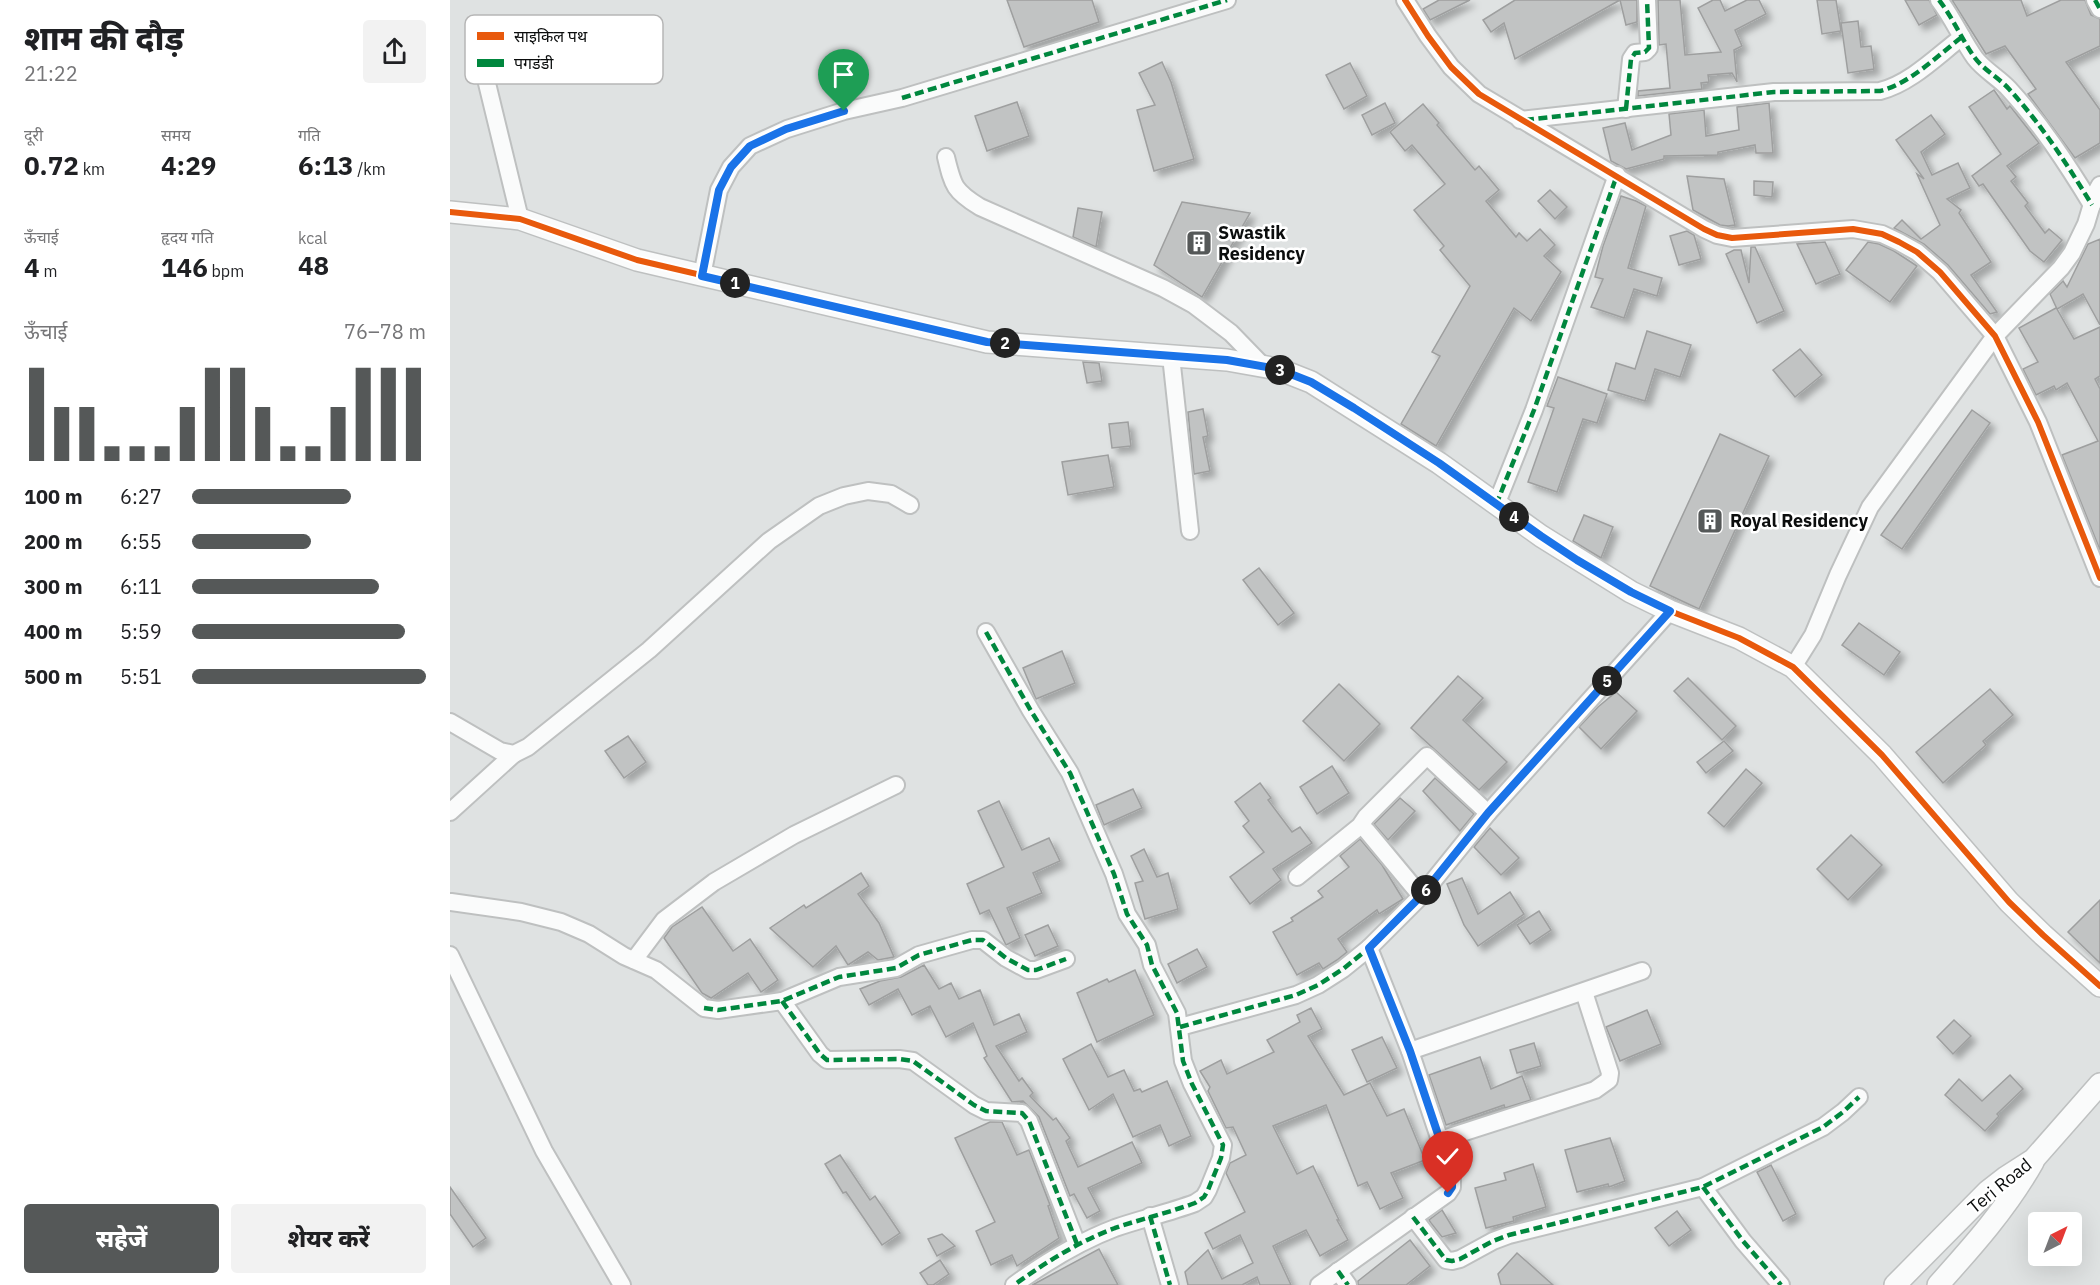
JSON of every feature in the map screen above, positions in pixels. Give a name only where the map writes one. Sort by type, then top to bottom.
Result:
[{"type":"street","points":[[702,276],[719,190],[731,167],[750,146],[786,129],[844,111],[902,98],[1227,0]]},
{"type":"street","points":[[1405,0],[1451,67],[1479,94],[1717,236],[1732,238],[1853,229],[1882,234],[1917,252],[1940,272],[1995,336],[2038,422],[2100,578]]},
{"type":"street","points":[[1626,109],[1632,56],[1635,53],[1648,51],[1649,48],[1647,0]]},
{"type":"street","points":[[1939,0],[1976,59],[2008,89],[2043,131],[2070,168],[2092,205]]},
{"type":"street","points":[[2095,0],[2100,9]]},
{"type":"street","points":[[1520,120],[1774,92],[1880,91],[1907,78],[1962,37]]},
{"type":"street","points":[[488,84],[520,219]]},
{"type":"street","points":[[946,157],[952,181],[961,195],[980,207],[1163,288],[1194,305],[1231,333],[1264,367]]},
{"type":"street","points":[[1496,505],[1538,399],[1617,175]]},
{"type":"street","points":[[1793,667],[1814,635],[1838,575],[1870,507],[1995,336],[2061,268],[2072,253],[2086,224],[2100,185]]},
{"type":"street","points":[[450,212],[520,219],[637,261],[987,342],[1227,360],[1278,369],[1311,382],[1439,463],[1577,560],[1631,592],[1670,611],[1740,638],[1793,667],[1882,755],[2009,902],[2100,986]]},
{"type":"street","points":[[1171,356],[1190,531]]},
{"type":"street","points":[[450,812],[514,754],[528,747],[648,650],[769,541],[819,506],[844,496],[868,491],[891,494],[910,505]]},
{"type":"street","points":[[1179,1027],[1296,995],[1318,985],[1343,969],[1369,948],[1421,896],[1488,813],[1670,611]]},
{"type":"street","points":[[986,632],[1030,711],[1060,755],[1078,788],[1114,874],[1126,914],[1147,945],[1152,965],[1177,1013],[1183,1061],[1223,1145],[1204,1197],[1183,1208],[1150,1216],[1077,1244],[1014,1285]]},
{"type":"street","points":[[450,722],[500,751],[514,754]]},
{"type":"street","points":[[1297,877],[1360,826],[1366,817],[1426,756],[1488,813]]},
{"type":"street","points":[[634,960],[664,920],[714,882],[794,835],[896,785]]},
{"type":"street","points":[[1366,831],[1421,896]]},
{"type":"street","points":[[450,902],[521,912],[561,922],[589,934],[608,947],[656,970],[704,1008],[718,1010],[782,1001],[839,977],[896,968],[919,955],[972,940],[983,940],[1005,958],[1028,970],[1036,970],[1066,959]]},
{"type":"street","points":[[1319,1285],[1448,1193],[1452,1187],[1452,1176],[1410,1051],[1369,948]]},
{"type":"street","points":[[450,955],[544,1151],[622,1285]]},
{"type":"street","points":[[1410,1051],[1642,971]]},
{"type":"street","points":[[1440,1140],[1595,1089],[1609,1080],[1610,1073],[1584,992]]},
{"type":"street","points":[[782,1001],[820,1054],[827,1060],[899,1059],[913,1061],[974,1105],[986,1111],[1022,1113],[1029,1121],[1077,1244]]},
{"type":"street","name":"Teri Road","points":[[1895,1285],[1988,1191],[2034,1159],[2100,1084]]},
{"type":"street","points":[[1413,1217],[1446,1260],[1460,1259],[1493,1240],[1509,1235],[1703,1187],[1823,1126],[1859,1097]]},
{"type":"street","points":[[1938,1285],[1988,1229],[2018,1190],[2034,1159]]},
{"type":"street","points":[[1703,1187],[1743,1241],[1781,1285]]},
{"type":"street","points":[[1150,1216],[1170,1285]]},
{"type":"street","points":[[1338,1271],[1348,1285]]},
{"type":"building","points":[[1007,0],[1092,0],[1099,22],[1024,47]]},
{"type":"building","points":[[1439,0],[1470,0],[1430,20],[1423,9]]},
{"type":"building","points":[[1515,0],[1620,0],[1515,59],[1504,23],[1491,32],[1483,20]]},
{"type":"building","points":[[1620,0],[1637,0],[1637,22],[1626,25]]},
{"type":"building","points":[[1658,0],[1680,0],[1685,55],[1721,52],[1698,8],[1713,0],[1720,0],[1725,11],[1747,0],[1759,0],[1766,14],[1735,30],[1742,46],[1734,50],[1737,82],[1732,73],[1708,75],[1709,82],[1701,83],[1702,89],[1638,96],[1638,91],[1670,88],[1666,44],[1659,45]]},
{"type":"building","points":[[1817,0],[1836,0],[1841,31],[1822,34]]},
{"type":"building","points":[[1905,0],[1929,0],[1937,15],[1919,25]]},
{"type":"building","points":[[1952,0],[2021,0],[2027,16],[2061,0],[2085,0],[2091,15],[2100,19],[2100,46],[2066,62],[2100,110],[2100,143],[2075,158],[2028,94],[2036,89],[2005,46],[1986,54]]},
{"type":"building","points":[[1858,21],[1861,47],[1871,46],[1874,69],[1848,73],[1841,23]]},
{"type":"building","points":[[1162,62],[1171,82],[1194,159],[1154,171],[1137,110],[1155,105],[1139,73]]},
{"type":"building","points":[[1350,63],[1367,96],[1344,109],[1326,75]]},
{"type":"building","points":[[1994,90],[2007,109],[2010,106],[2039,143],[2007,166],[2016,177],[2011,181],[2028,203],[2025,206],[2045,233],[2049,229],[2062,240],[2044,262],[2030,251],[1983,184],[1979,186],[1972,176],[2001,154],[1969,107]]},
{"type":"building","points":[[1017,102],[1029,136],[987,151],[975,116]]},
{"type":"building","points":[[1385,103],[1395,123],[1372,135],[1362,115]]},
{"type":"building","points":[[1769,103],[1773,153],[1756,153],[1755,145],[1718,152],[1718,155],[1664,156],[1664,159],[1626,169],[1611,161],[1603,128],[1625,123],[1632,150],[1671,135],[1669,114],[1704,110],[1706,136],[1739,130],[1737,107]]},
{"type":"building","points":[[1423,104],[1439,123],[1437,125],[1475,170],[1479,166],[1499,190],[1486,201],[1516,237],[1519,233],[1527,241],[1540,229],[1555,245],[1544,256],[1561,272],[1531,321],[1514,308],[1436,446],[1401,424],[1440,356],[1432,352],[1470,286],[1440,250],[1444,246],[1414,210],[1445,184],[1412,145],[1405,151],[1390,132]]},
{"type":"building","points":[[1931,115],[1945,134],[1921,152],[1932,175],[1958,163],[1970,188],[1947,199],[1961,210],[1959,213],[1991,262],[1971,275],[1997,312],[1990,314],[1948,265],[1924,244],[1894,228],[1902,220],[1921,239],[1940,225],[1917,174],[1924,179],[1896,140]]},
{"type":"building","points":[[1687,176],[1724,179],[1735,225],[1720,225],[1693,210]]},
{"type":"building","points":[[1754,181],[1773,182],[1772,197],[1754,195]]},
{"type":"building","points":[[1550,190],[1567,207],[1555,219],[1538,201]]},
{"type":"building","points":[[1621,196],[1646,206],[1628,268],[1662,278],[1657,296],[1634,289],[1624,318],[1591,307],[1603,279],[1595,277],[1603,246]]},
{"type":"building","name":"Swastik Residency","points":[[1182,202],[1250,213],[1202,297],[1154,265]]},
{"type":"building","points":[[1078,208],[1102,212],[1096,247],[1073,237]]},
{"type":"building","points":[[1687,231],[1694,235],[1701,259],[1679,265],[1670,236]]},
{"type":"building","points":[[2100,239],[2100,325],[2083,294],[2057,309],[2050,294],[2063,281],[2067,287],[2088,244]]},
{"type":"building","points":[[1825,242],[1840,274],[1816,284],[1797,244]]},
{"type":"building","points":[[1868,242],[1894,251],[1917,266],[1890,302],[1846,270]]},
{"type":"building","points":[[1751,247],[1755,247],[1784,311],[1757,323],[1726,254],[1734,250],[1741,250],[1749,283]]},
{"type":"building","points":[[2056,308],[2074,339],[2100,327],[2100,376],[2095,379],[2100,389],[2100,550],[2062,455],[2098,441],[2067,383],[2056,390],[2054,386],[2036,395],[2023,369],[2038,362],[2019,328]]},
{"type":"building","points":[[1647,331],[1691,345],[1680,377],[1655,369],[1645,401],[1608,390],[1616,363],[1635,369]]},
{"type":"building","points":[[1800,349],[1822,375],[1795,397],[1773,370]]},
{"type":"building","points":[[1083,362],[1099,363],[1102,381],[1087,383]]},
{"type":"building","points":[[1558,377],[1607,394],[1597,423],[1583,419],[1557,492],[1528,482],[1554,408],[1547,406]]},
{"type":"building","points":[[1203,409],[1208,436],[1203,437],[1210,471],[1194,474],[1188,412]]},
{"type":"building","points":[[1972,410],[1990,423],[1902,549],[1881,535]]},
{"type":"building","points":[[1128,422],[1131,446],[1112,448],[1109,424]]},
{"type":"building","name":"Royal Residency","points":[[1720,434],[1769,456],[1699,609],[1650,586]]},
{"type":"building","points":[[1108,455],[1114,487],[1068,495],[1062,462]]},
{"type":"building","points":[[1584,515],[1613,527],[1601,558],[1573,541]]},
{"type":"building","points":[[1259,568],[1294,613],[1278,625],[1243,580]]},
{"type":"building","points":[[1859,623],[1900,652],[1884,675],[1842,645]]},
{"type":"building","points":[[1062,651],[1075,683],[1036,699],[1023,668]]},
{"type":"building","points":[[1458,676],[1483,698],[1463,720],[1507,762],[1479,790],[1411,728]]},
{"type":"building","points":[[1688,678],[1736,726],[1722,740],[1674,691]]},
{"type":"building","points":[[1339,684],[1380,724],[1344,761],[1303,721]]},
{"type":"building","points":[[1990,689],[2013,715],[1983,741],[1986,745],[1943,783],[1916,752]]},
{"type":"building","points":[[1616,692],[1637,711],[1601,749],[1579,727]]},
{"type":"building","points":[[628,736],[646,762],[624,778],[605,751]]},
{"type":"building","points":[[1724,741],[1733,751],[1706,773],[1697,762]]},
{"type":"building","points":[[1332,766],[1349,793],[1317,814],[1300,787]]},
{"type":"building","points":[[1746,769],[1762,783],[1724,827],[1708,813]]},
{"type":"building","points":[[1435,778],[1474,814],[1460,831],[1423,791]]},
{"type":"building","points":[[1260,783],[1271,798],[1268,800],[1292,832],[1300,827],[1312,843],[1273,869],[1281,880],[1250,904],[1230,877],[1264,852],[1243,826],[1249,821],[1235,802]]},
{"type":"building","points":[[1133,789],[1142,808],[1104,825],[1096,805]]},
{"type":"building","points":[[1400,798],[1415,811],[1388,840],[1374,824]]},
{"type":"building","points":[[999,801],[1022,850],[1049,838],[1060,861],[1033,873],[1042,893],[1007,908],[1020,938],[1006,945],[989,910],[980,914],[967,884],[1004,867],[978,811]]},
{"type":"building","points":[[1490,828],[1519,858],[1501,875],[1474,847]]},
{"type":"building","points":[[1851,835],[1882,865],[1848,900],[1817,869]]},
{"type":"building","points":[[1360,839],[1382,865],[1403,899],[1379,914],[1377,910],[1338,939],[1347,952],[1337,960],[1323,969],[1319,963],[1297,975],[1273,932],[1293,921],[1291,918],[1323,897],[1318,891],[1349,867],[1340,856]]},
{"type":"building","points":[[1144,849],[1157,877],[1168,873],[1178,909],[1145,919],[1135,883],[1143,881],[1131,856]]},
{"type":"building","points":[[861,873],[869,886],[858,894],[879,923],[894,957],[878,960],[868,952],[848,965],[836,946],[813,967],[770,928],[804,905],[806,908]]},
{"type":"building","points":[[1462,878],[1478,914],[1510,892],[1524,914],[1478,946],[1464,925],[1447,884]]},
{"type":"building","points":[[2100,900],[2100,963],[2068,932]]},
{"type":"building","points":[[702,907],[733,951],[750,939],[778,980],[761,992],[748,973],[711,998],[702,993],[664,938],[672,927]]},
{"type":"building","points":[[1539,911],[1551,930],[1530,944],[1517,925]]},
{"type":"building","points":[[1048,925],[1058,946],[1035,956],[1025,935]]},
{"type":"building","points":[[1197,949],[1207,967],[1177,983],[1168,964]]},
{"type":"building","points":[[924,965],[939,989],[951,983],[959,999],[980,990],[994,1025],[1019,1014],[1027,1032],[996,1046],[1019,1081],[1022,1078],[1033,1093],[1030,1096],[1053,1120],[1056,1118],[1070,1138],[1066,1141],[1078,1167],[1132,1142],[1142,1163],[1088,1188],[1100,1211],[1087,1218],[1074,1194],[1070,1196],[1039,1117],[1023,1101],[1012,1102],[984,1058],[987,1056],[973,1023],[946,1037],[930,1006],[912,1015],[898,989],[869,1005],[860,989],[880,981],[901,977]]},
{"type":"building","points":[[1135,970],[1154,1015],[1097,1042],[1077,993],[1107,979],[1109,982]]},
{"type":"building","points":[[1311,1008],[1322,1029],[1308,1036],[1344,1095],[1370,1083],[1387,1116],[1404,1109],[1425,1160],[1391,1173],[1403,1198],[1380,1209],[1367,1182],[1358,1186],[1326,1105],[1273,1126],[1297,1174],[1313,1166],[1348,1240],[1320,1256],[1306,1230],[1273,1246],[1291,1285],[1260,1285],[1257,1277],[1242,1285],[1188,1285],[1185,1272],[1208,1250],[1222,1279],[1253,1263],[1240,1235],[1213,1249],[1205,1233],[1245,1212],[1226,1173],[1230,1163],[1246,1155],[1233,1127],[1226,1128],[1208,1091],[1210,1087],[1200,1071],[1221,1060],[1227,1074],[1274,1052],[1267,1040],[1300,1022],[1297,1015]]},
{"type":"building","points":[[1647,1010],[1661,1044],[1620,1061],[1606,1027]]},
{"type":"building","points":[[1954,1020],[1971,1036],[1953,1054],[1937,1037]]},
{"type":"building","points":[[1382,1037],[1397,1068],[1367,1082],[1352,1050]]},
{"type":"building","points":[[1534,1043],[1541,1066],[1517,1073],[1510,1050]]},
{"type":"building","points":[[1091,1044],[1108,1077],[1124,1070],[1134,1091],[1140,1089],[1142,1092],[1167,1081],[1191,1136],[1169,1146],[1160,1125],[1133,1137],[1113,1094],[1089,1110],[1063,1059]]},
{"type":"building","points":[[1480,1057],[1491,1089],[1522,1076],[1531,1100],[1505,1108],[1504,1105],[1446,1125],[1429,1075]]},
{"type":"building","points":[[2010,1075],[2023,1089],[1997,1114],[1999,1116],[1985,1131],[1945,1095],[1959,1079],[1982,1101]]},
{"type":"building","points":[[990,1122],[1002,1122],[1017,1155],[1029,1150],[1050,1205],[1048,1206],[1059,1238],[1017,1266],[1012,1255],[991,1265],[976,1231],[995,1222],[955,1138]]},
{"type":"building","points":[[1610,1138],[1625,1181],[1609,1187],[1608,1184],[1577,1192],[1565,1150]]},
{"type":"building","points":[[840,1155],[870,1200],[875,1196],[900,1233],[882,1245],[846,1192],[843,1193],[825,1164]]},
{"type":"building","points":[[1533,1164],[1546,1207],[1513,1217],[1514,1221],[1486,1228],[1475,1188],[1506,1180],[1504,1173]]},
{"type":"building","points":[[1771,1165],[1796,1214],[1783,1221],[1757,1172]]},
{"type":"building","points":[[450,1187],[486,1238],[473,1247],[450,1214]]},
{"type":"building","points":[[1442,1210],[1456,1233],[1442,1237],[1429,1220]]},
{"type":"building","points":[[1677,1211],[1691,1230],[1669,1246],[1655,1228]]},
{"type":"building","points":[[942,1234],[955,1246],[937,1256],[928,1239]]},
{"type":"building","points":[[1410,1240],[1430,1266],[1406,1285],[1358,1285],[1358,1281]]},
{"type":"building","points":[[1099,1249],[1118,1285],[1032,1285],[1036,1283]]},
{"type":"building","points":[[1517,1253],[1553,1285],[1501,1285],[1498,1274]]},
{"type":"building","points":[[940,1260],[949,1274],[933,1285],[928,1285],[920,1273]]},
{"type":"marked path","points":[[902,98],[1227,0]]},
{"type":"marked path","points":[[1626,109],[1631,59],[1635,53],[1645,52],[1649,48],[1647,0]]},
{"type":"marked path","points":[[1939,0],[1975,58],[2009,89],[2032,116],[2092,205]]},
{"type":"marked path","points":[[2095,0],[2100,9]]},
{"type":"marked path","points":[[1525,120],[1774,92],[1880,91],[1913,75],[1962,37]]},
{"type":"marked path","points":[[1496,505],[1534,410],[1617,175]]},
{"type":"marked path","points":[[986,632],[1070,773],[1114,874],[1127,914],[1147,945],[1152,965],[1177,1013],[1183,1061],[1223,1145],[1221,1158],[1204,1197],[1175,1210],[1115,1228],[1075,1246],[1014,1285]]},
{"type":"marked path","points":[[704,1008],[718,1010],[782,1001],[839,977],[896,968],[919,955],[972,940],[983,940],[1006,958],[1028,970],[1036,970],[1066,959]]},
{"type":"marked path","points":[[1180,1027],[1296,995],[1318,985],[1343,969],[1369,948]]},
{"type":"marked path","points":[[782,1001],[820,1054],[827,1060],[899,1059],[913,1061],[974,1105],[986,1111],[1022,1113],[1029,1121],[1077,1244]]},
{"type":"marked path","points":[[1413,1217],[1446,1260],[1460,1259],[1509,1235],[1703,1187],[1823,1127],[1859,1097]]},
{"type":"marked path","points":[[1703,1187],[1743,1241],[1781,1285]]},
{"type":"marked path","points":[[1150,1216],[1170,1285]]},
{"type":"marked path","points":[[1338,1271],[1348,1285]]},
{"type":"cycle path","points":[[1405,0],[1451,67],[1479,94],[1704,229],[1732,238],[1853,229],[1882,234],[1917,252],[1940,272],[1995,336],[2038,422],[2100,578]]},
{"type":"cycle path","points":[[450,212],[520,219],[637,260],[987,342],[1227,360],[1278,369],[1311,382],[1439,463],[1541,536],[1631,592],[1670,611],[1739,638],[1793,667],[1882,755],[2009,902],[2100,986]]},
{"type":"place","name":"Swastik Residency","points":[[1199,243]]},
{"type":"place","name":"Royal Residency","points":[[1710,521]]},
{"type":"route","points":[[844,111],[786,129],[750,146],[731,167],[719,190],[702,276],[987,342],[1227,360],[1278,369],[1311,382],[1354,408],[1439,463],[1577,560],[1631,592],[1670,611],[1488,813],[1421,896],[1369,948],[1410,1051],[1452,1176],[1452,1187],[1448,1193]]}]
